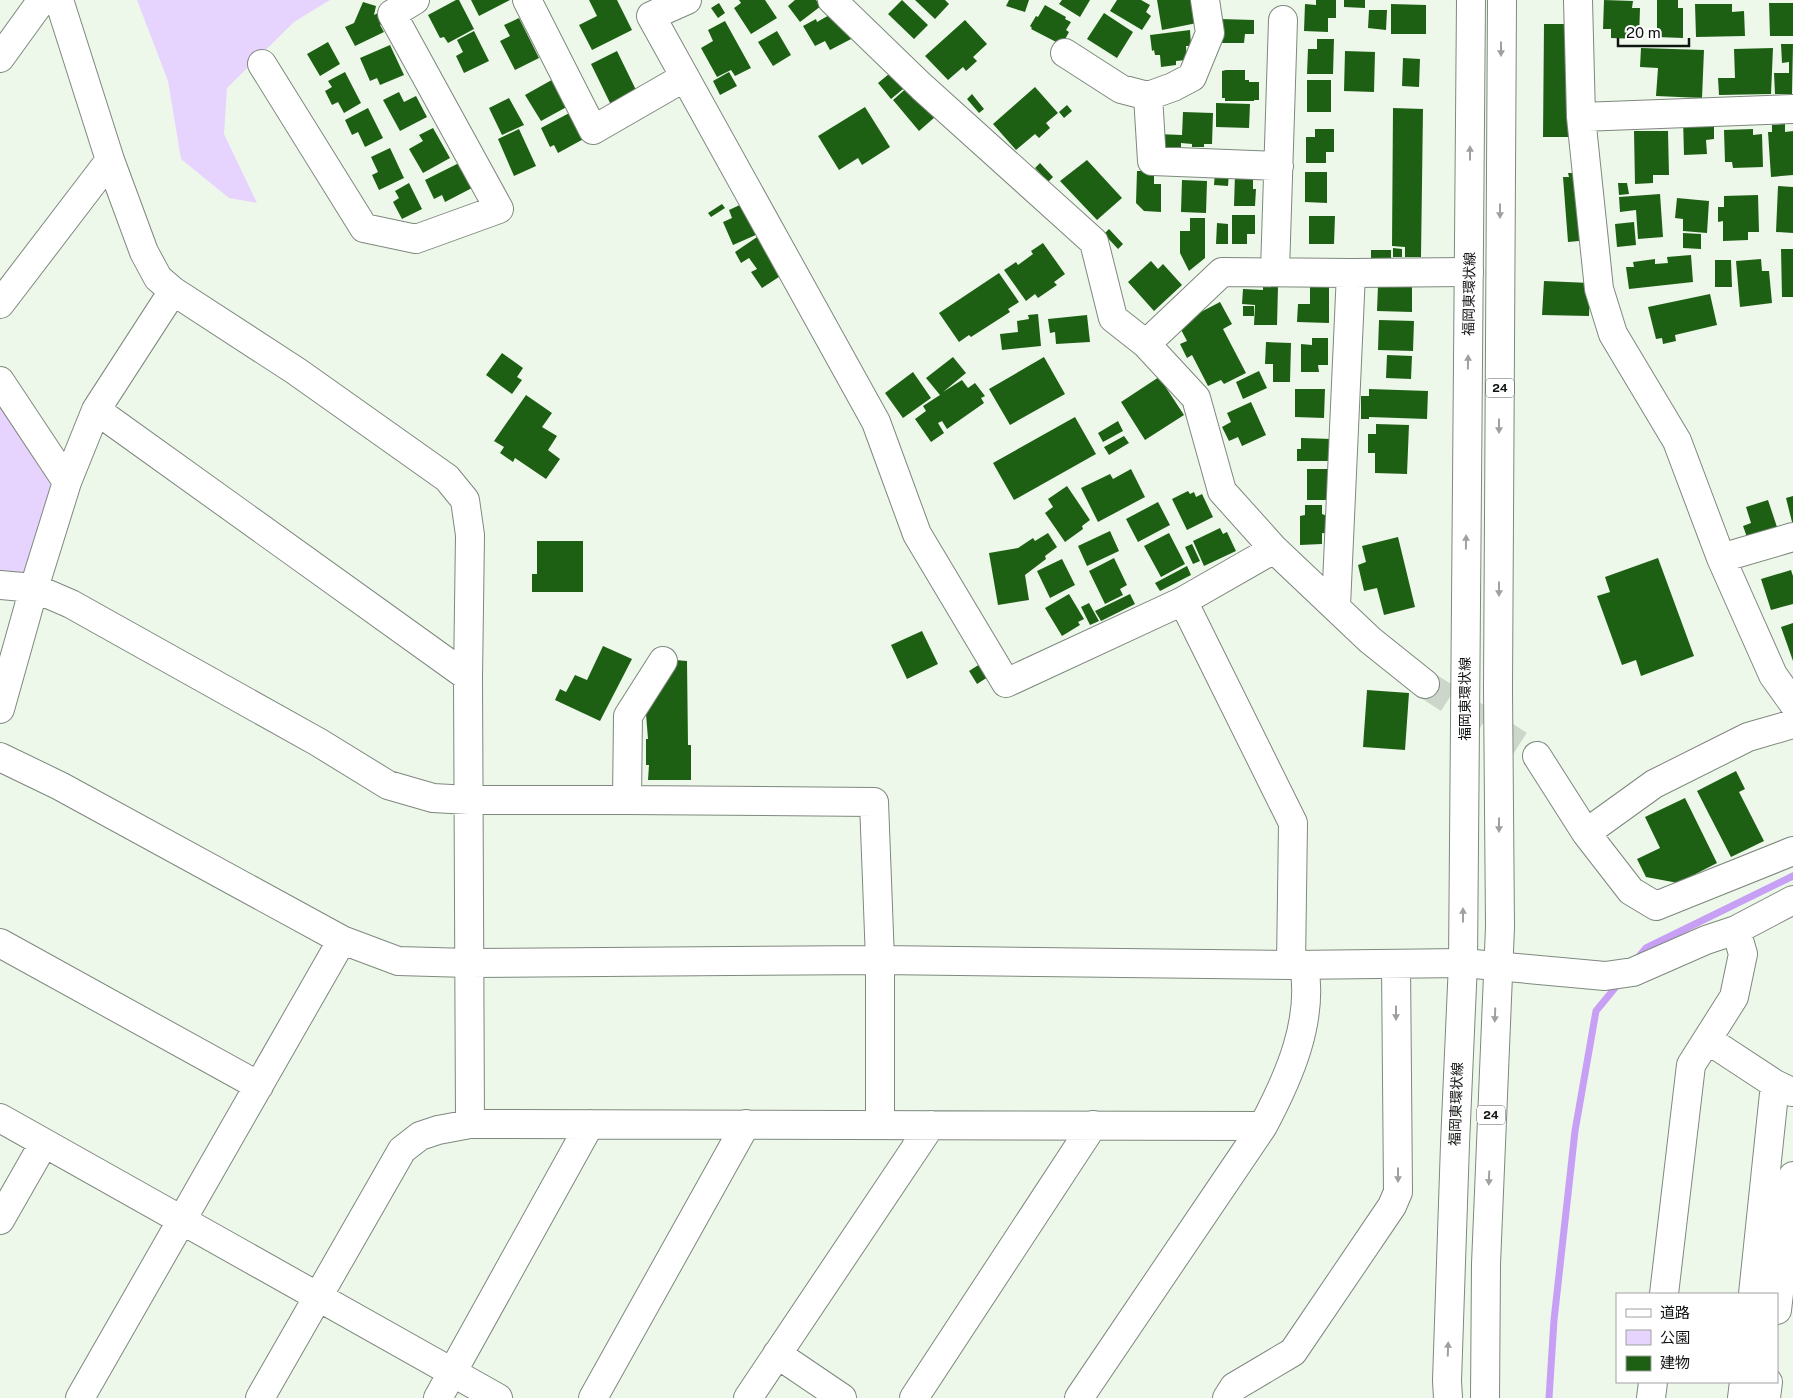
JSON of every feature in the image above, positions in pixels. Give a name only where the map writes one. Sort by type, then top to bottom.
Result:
[{"type":"street","points":[[0,58],[42,0]]},
{"type":"street","points":[[58,0],[110,160],[144,252],[158,278],[173,291],[296,371],[447,478],[465,500],[470,535],[468,678],[470,1124]]},
{"type":"street","points":[[262,64],[364,228],[416,239],[498,209],[392,14],[415,0]]},
{"type":"street","points":[[527,0],[593,130],[685,77]]},
{"type":"street","points":[[686,0],[651,16],[876,422],[917,534],[1006,683],[1183,601],[1274,549]]},
{"type":"street","points":[[832,0],[922,87],[1094,242],[1113,318],[1146,344],[1196,398],[1222,491],[1274,549],[1370,640],[1425,684]]},
{"type":"street","points":[[1065,53],[1121,89],[1148,96],[1173,87],[1192,77],[1210,33],[1205,0]]},
{"type":"street","name":"福岡東環状線","points":[[1448,1398],[1450,1260],[1463,964],[1471,0]]},
{"type":"street","name":"24","points":[[1485,1398],[1486,1264],[1500,926],[1498,689],[1502,0]]},
{"type":"street","points":[[1578,0],[1582,117],[1599,289],[1613,334],[1677,441],[1721,558],[1783,671],[1793,703]]},
{"type":"street","points":[[1275,271],[1283,20]]},
{"type":"street","points":[[1148,96],[1152,161],[1278,166]]},
{"type":"street","points":[[1582,117],[1793,109]]},
{"type":"street","points":[[0,304],[110,160]]},
{"type":"street","points":[[1146,344],[1222,272],[1469,272]]},
{"type":"street","points":[[1336,606],[1350,273]]},
{"type":"street","points":[[0,709],[34,588],[67,482],[96,410],[173,291]]},
{"type":"street","points":[[0,381],[67,482]]},
{"type":"street","points":[[96,410],[468,678]]},
{"type":"street","points":[[1721,558],[1793,537]]},
{"type":"street","points":[[0,585],[34,588],[71,604],[318,742],[388,784],[433,798],[469,800],[874,802],[880,960],[880,1125]]},
{"type":"street","points":[[1079,1398],[1263,1126],[1291,1067],[1304,1022],[1307,982],[1297,965],[1293,823],[1183,601]]},
{"type":"street","points":[[626,800],[628,716],[664,661]]},
{"type":"street","points":[[1586,833],[1654,784],[1748,737],[1793,724]]},
{"type":"street","points":[[1538,756],[1586,833],[1631,891],[1656,906],[1793,851]]},
{"type":"street","points":[[0,758],[60,786],[342,940],[398,961],[468,964],[880,960],[1297,965],[1463,964],[1605,976],[1633,972],[1706,940],[1736,930],[1793,900]]},
{"type":"street","points":[[1664,1293],[1691,1065],[1734,997],[1743,954],[1736,930]]},
{"type":"street","points":[[80,1398],[342,940]]},
{"type":"street","points":[[0,943],[259,1086]]},
{"type":"street","points":[[1227,1398],[1234,1386],[1292,1352],[1392,1206],[1398,1192],[1396,964]]},
{"type":"street","points":[[1708,1040],[1784,1088],[1753,1293]]},
{"type":"street","points":[[0,1118],[498,1398]]},
{"type":"street","points":[[260,1398],[402,1150],[420,1136],[438,1130],[470,1124],[1263,1126]]},
{"type":"street","points":[[438,1398],[590,1124]]},
{"type":"street","points":[[593,1398],[746,1124]]},
{"type":"street","points":[[748,1398],[931,1125]]},
{"type":"street","points":[[914,1398],[1093,1125]]},
{"type":"street","points":[[0,1220],[44,1143]]},
{"type":"street","points":[[1778,1302],[1793,1176]]},
{"type":"street","points":[[777,1354],[842,1398]]},
{"type":"street","points":[[1651,1398],[1653,1383]]},
{"type":"street","points":[[1742,1398],[1744,1383]]},
{"type":"street","points":[[1766,1398],[1768,1383]]},
{"type":"green space","points":[[137,0],[330,0],[294,22],[227,88],[224,134],[257,203],[229,198],[181,159],[168,81]]},
{"type":"green space","points":[[0,406],[53,488],[28,579],[0,574]]},
{"type":"building","points":[[459,0],[474,29],[448,43],[444,37],[440,38],[428,15]]},
{"type":"building","points":[[471,0],[510,0],[479,16]]},
{"type":"building","points":[[589,0],[617,0],[632,30],[592,50],[579,25],[597,16]]},
{"type":"building","points":[[739,0],[765,0],[777,18],[751,34],[734,8],[741,3]]},
{"type":"building","points":[[795,0],[816,0],[821,6],[800,22],[788,6]]},
{"type":"building","points":[[902,0],[928,25],[914,39],[888,14]]},
{"type":"building","points":[[915,0],[945,0],[949,4],[935,19]]},
{"type":"building","points":[[1009,0],[1029,0],[1025,12],[1006,6]]},
{"type":"building","points":[[1062,0],[1090,0],[1080,17],[1059,4]]},
{"type":"building","points":[[1117,0],[1141,0],[1150,5],[1146,12],[1151,16],[1142,30],[1110,11]]},
{"type":"building","points":[[1157,0],[1193,0],[1197,23],[1162,30]]},
{"type":"building","points":[[1316,0],[1336,0],[1336,18],[1328,18],[1328,32],[1304,31],[1305,4],[1316,5]]},
{"type":"building","points":[[1344,0],[1365,0],[1365,8],[1344,7]]},
{"type":"building","points":[[1604,0],[1633,1],[1632,8],[1640,8],[1639,39],[1611,38],[1611,29],[1603,29]]},
{"type":"building","points":[[1657,0],[1678,0],[1678,8],[1683,8],[1683,38],[1657,37]]},
{"type":"building","points":[[363,2],[376,6],[374,15],[382,11],[387,20],[380,25],[384,32],[355,46],[345,27],[354,23]]},
{"type":"building","points":[[719,3],[725,13],[718,18],[711,8]]},
{"type":"building","points":[[1769,3],[1793,3],[1793,36],[1770,36]]},
{"type":"building","points":[[1391,4],[1426,5],[1426,34],[1391,34]]},
{"type":"building","points":[[1695,4],[1732,4],[1732,12],[1744,11],[1745,36],[1696,37]]},
{"type":"building","points":[[1045,5],[1071,22],[1066,30],[1069,32],[1062,45],[1031,29],[1030,26]]},
{"type":"building","points":[[840,9],[855,37],[830,50],[825,41],[815,46],[803,26],[816,19],[817,22]]},
{"type":"building","points":[[1369,10],[1387,10],[1386,30],[1368,28]]},
{"type":"building","points":[[1104,13],[1133,32],[1117,58],[1087,39]]},
{"type":"building","points":[[519,18],[539,58],[515,70],[500,41],[510,36],[504,25]]},
{"type":"building","points":[[1220,19],[1254,20],[1254,34],[1245,34],[1244,43],[1219,43]]},
{"type":"building","points":[[965,20],[987,44],[973,57],[977,61],[966,71],[963,67],[948,80],[925,56]]},
{"type":"building","points":[[725,21],[751,68],[735,76],[731,70],[717,77],[701,48],[713,41],[708,30]]},
{"type":"building","points":[[1544,24],[1564,24],[1564,34],[1568,34],[1576,137],[1543,137]]},
{"type":"building","points":[[1190,30],[1191,46],[1186,46],[1187,60],[1176,61],[1176,65],[1161,67],[1160,55],[1155,55],[1154,50],[1152,51],[1150,35]]},
{"type":"building","points":[[474,31],[489,61],[464,73],[456,56],[463,52],[457,40]]},
{"type":"building","points":[[777,31],[791,55],[773,66],[758,42]]},
{"type":"building","points":[[1317,39],[1334,39],[1333,74],[1307,74],[1308,49],[1317,49]]},
{"type":"building","points":[[328,42],[340,64],[320,76],[307,54]]},
{"type":"building","points":[[1781,44],[1793,44],[1792,94],[1775,94],[1774,73],[1789,73],[1789,62],[1782,63]]},
{"type":"building","points":[[390,45],[404,75],[380,85],[377,78],[370,81],[360,58]]},
{"type":"building","points":[[1641,48],[1704,50],[1702,98],[1656,96],[1658,68],[1640,67]]},
{"type":"building","points":[[1773,48],[1771,94],[1719,95],[1718,78],[1735,78],[1734,49]]},
{"type":"building","points":[[617,51],[637,92],[611,105],[591,64]]},
{"type":"building","points":[[1345,51],[1375,52],[1374,92],[1344,91]]},
{"type":"building","points":[[1403,58],[1420,59],[1419,87],[1402,86]]},
{"type":"building","points":[[895,69],[908,85],[891,99],[878,83]]},
{"type":"building","points":[[1245,70],[1245,80],[1259,82],[1259,100],[1225,101],[1225,98],[1222,98],[1222,71]]},
{"type":"building","points":[[345,72],[361,103],[344,113],[338,102],[332,105],[325,91],[332,87],[328,81]]},
{"type":"building","points":[[729,72],[737,86],[720,95],[713,81]]},
{"type":"building","points":[[557,77],[572,104],[541,121],[525,95]]},
{"type":"building","points":[[1307,80],[1331,80],[1331,112],[1307,112]]},
{"type":"building","points":[[909,86],[935,117],[919,131],[893,100]]},
{"type":"building","points":[[1035,87],[1058,113],[1046,123],[1050,128],[1039,138],[1035,134],[1016,150],[993,124]]},
{"type":"building","points":[[399,92],[404,102],[416,96],[427,117],[400,131],[383,100]]},
{"type":"building","points":[[972,94],[984,109],[979,113],[967,99]]},
{"type":"building","points":[[509,98],[524,125],[502,135],[489,108]]},
{"type":"building","points":[[1216,103],[1250,104],[1249,128],[1216,127]]},
{"type":"building","points":[[1067,105],[1072,111],[1064,118],[1059,112]]},
{"type":"building","points":[[865,107],[890,147],[862,165],[858,158],[839,170],[818,136]]},
{"type":"building","points":[[368,108],[383,138],[365,147],[358,132],[352,135],[345,120]]},
{"type":"building","points":[[1393,108],[1423,109],[1421,257],[1405,257],[1405,247],[1392,246]]},
{"type":"building","points":[[575,110],[589,136],[558,153],[554,145],[550,147],[541,128]]},
{"type":"building","points":[[1183,112],[1213,113],[1212,144],[1204,144],[1204,147],[1192,147],[1192,144],[1181,143],[1181,151],[1157,151],[1157,134],[1182,135]]},
{"type":"building","points":[[1683,118],[1714,118],[1714,139],[1706,140],[1707,154],[1684,155]]},
{"type":"building","points":[[1785,124],[1785,132],[1793,131],[1793,175],[1771,177],[1768,132],[1772,132],[1772,125]]},
{"type":"building","points":[[433,128],[450,158],[423,173],[409,149],[423,141],[419,135]]},
{"type":"building","points":[[519,129],[536,166],[514,176],[498,139]]},
{"type":"building","points":[[1315,129],[1334,129],[1334,152],[1326,152],[1326,163],[1306,163],[1306,137],[1315,137]]},
{"type":"building","points":[[1753,129],[1753,135],[1762,134],[1763,167],[1733,168],[1732,162],[1725,162],[1724,130]]},
{"type":"building","points":[[1634,131],[1668,131],[1669,175],[1653,175],[1653,183],[1635,184]]},
{"type":"building","points":[[390,148],[404,178],[379,190],[372,175],[378,172],[371,157]]},
{"type":"building","points":[[1087,160],[1122,198],[1097,220],[1060,181]]},
{"type":"building","points":[[459,163],[472,188],[445,202],[442,195],[434,199],[425,180]]},
{"type":"building","points":[[1040,163],[1053,177],[1048,182],[1035,168]]},
{"type":"building","points":[[1137,171],[1154,171],[1154,184],[1161,184],[1161,212],[1144,211],[1136,203]]},
{"type":"building","points":[[1215,172],[1229,173],[1228,186],[1214,185]]},
{"type":"building","points":[[1305,172],[1327,172],[1327,203],[1305,202]]},
{"type":"building","points":[[1568,173],[1580,173],[1589,240],[1568,242],[1563,177],[1569,177]]},
{"type":"building","points":[[1235,174],[1253,174],[1253,189],[1256,189],[1255,206],[1234,206]]},
{"type":"building","points":[[1182,180],[1207,181],[1206,213],[1181,212]]},
{"type":"building","points":[[409,183],[422,209],[402,219],[393,202],[399,198],[395,191]]},
{"type":"building","points":[[1618,183],[1627,183],[1629,194],[1619,195]]},
{"type":"building","points":[[1778,186],[1793,187],[1793,233],[1776,232]]},
{"type":"building","points":[[1660,194],[1663,237],[1638,239],[1636,210],[1620,212],[1619,197]]},
{"type":"building","points":[[1758,195],[1759,232],[1748,232],[1748,240],[1723,241],[1723,221],[1718,222],[1718,207],[1724,207],[1724,196]]},
{"type":"building","points":[[1677,198],[1709,201],[1707,233],[1683,231],[1683,219],[1675,218]]},
{"type":"building","points":[[744,203],[758,234],[733,245],[723,222],[732,218],[729,210]]},
{"type":"building","points":[[722,204],[725,208],[711,217],[708,213]]},
{"type":"building","points":[[1232,215],[1255,215],[1255,234],[1247,234],[1247,244],[1232,244]]},
{"type":"building","points":[[1309,216],[1335,216],[1334,244],[1309,244]]},
{"type":"building","points":[[1190,218],[1205,218],[1205,258],[1189,271],[1180,253],[1180,231],[1190,231]]},
{"type":"building","points":[[1634,222],[1636,245],[1617,247],[1615,224]]},
{"type":"building","points":[[1217,223],[1228,224],[1228,244],[1216,244]]},
{"type":"building","points":[[1109,229],[1123,244],[1118,249],[1104,234]]},
{"type":"building","points":[[1683,233],[1701,234],[1701,249],[1683,248]]},
{"type":"building","points":[[760,235],[785,273],[762,288],[751,272],[757,269],[749,258],[741,263],[735,252]]},
{"type":"building","points":[[1043,243],[1065,274],[1054,282],[1057,285],[1038,298],[1035,294],[1026,301],[1004,270],[1016,262],[1018,265],[1033,254],[1031,251]]},
{"type":"building","points":[[1393,248],[1402,249],[1402,257],[1393,257]]},
{"type":"building","points":[[1781,249],[1793,249],[1793,297],[1782,297]]},
{"type":"building","points":[[1371,250],[1391,250],[1391,258],[1371,258]]},
{"type":"building","points":[[1691,255],[1693,282],[1629,289],[1626,267],[1634,267],[1633,262],[1655,259],[1655,264],[1668,263],[1667,257]]},
{"type":"building","points":[[1761,259],[1762,271],[1769,271],[1772,303],[1740,307],[1736,261]]},
{"type":"building","points":[[1715,260],[1731,260],[1732,287],[1715,287]]},
{"type":"building","points":[[1151,261],[1158,269],[1163,264],[1182,285],[1154,311],[1128,282]]},
{"type":"building","points":[[999,273],[1019,302],[1008,309],[1010,312],[971,337],[969,335],[959,342],[939,313]]},
{"type":"building","points":[[1544,281],[1590,283],[1589,316],[1542,315]]},
{"type":"building","points":[[1263,286],[1278,287],[1277,325],[1254,325],[1255,305],[1242,304],[1243,289],[1263,290]]},
{"type":"building","points":[[1378,286],[1412,287],[1412,312],[1377,311]]},
{"type":"building","points":[[1310,287],[1329,287],[1329,323],[1297,322],[1298,304],[1310,304]]},
{"type":"building","points":[[1710,294],[1717,325],[1675,335],[1676,341],[1663,344],[1662,338],[1656,339],[1648,307]]},
{"type":"building","points":[[1220,302],[1232,324],[1223,329],[1246,373],[1224,384],[1221,380],[1208,386],[1192,355],[1187,358],[1180,344],[1187,341],[1178,324]]},
{"type":"building","points":[[1243,306],[1254,306],[1254,316],[1243,316]]},
{"type":"building","points":[[1038,314],[1041,346],[1002,350],[1000,334],[1018,332],[1017,321],[1029,319],[1028,315]]},
{"type":"building","points":[[1087,315],[1090,342],[1056,344],[1055,332],[1050,333],[1048,319]]},
{"type":"building","points":[[1379,320],[1414,321],[1413,351],[1378,350]]},
{"type":"building","points":[[1312,338],[1328,338],[1328,365],[1318,365],[1319,372],[1301,372],[1301,344],[1312,345]]},
{"type":"building","points":[[1266,342],[1291,343],[1290,382],[1273,382],[1273,364],[1265,364]]},
{"type":"building","points":[[502,353],[523,368],[517,377],[522,380],[512,394],[486,375]]},
{"type":"building","points":[[1387,355],[1412,356],[1411,379],[1386,378]]},
{"type":"building","points":[[953,357],[966,373],[943,392],[962,380],[968,388],[975,383],[985,396],[981,398],[984,403],[947,429],[942,421],[938,423],[944,433],[931,442],[915,419],[926,411],[923,406],[940,395],[926,378]]},
{"type":"building","points":[[1044,357],[1065,394],[1010,425],[989,389]]},
{"type":"building","points":[[1259,371],[1267,388],[1243,399],[1236,382]]},
{"type":"building","points":[[913,372],[931,398],[903,418],[885,393]]},
{"type":"building","points":[[1159,377],[1184,415],[1145,440],[1121,402]]},
{"type":"building","points":[[1295,389],[1325,389],[1324,418],[1295,417]]},
{"type":"building","points":[[1369,389],[1428,391],[1427,419],[1369,417],[1369,419],[1361,419],[1361,396],[1369,396]]},
{"type":"building","points":[[526,395],[552,413],[542,427],[557,436],[548,450],[560,459],[546,479],[515,458],[513,462],[500,453],[504,447],[494,441]]},
{"type":"building","points":[[1251,402],[1266,435],[1242,446],[1238,437],[1229,441],[1222,427],[1231,422],[1227,413]]},
{"type":"building","points":[[1075,417],[1096,454],[1014,500],[993,463]]},
{"type":"building","points":[[1118,421],[1123,431],[1103,442],[1098,433]]},
{"type":"building","points":[[1376,424],[1409,425],[1407,474],[1375,473],[1375,453],[1368,453],[1368,434],[1376,434]]},
{"type":"building","points":[[1124,436],[1129,443],[1109,455],[1104,447]]},
{"type":"building","points":[[1301,438],[1332,439],[1332,461],[1297,461],[1297,449],[1301,449]]},
{"type":"building","points":[[1131,469],[1145,497],[1098,522],[1081,488],[1110,474],[1113,479]]},
{"type":"building","points":[[1307,469],[1332,469],[1332,500],[1307,500]]},
{"type":"building","points":[[1067,486],[1090,520],[1082,526],[1083,529],[1065,542],[1045,513],[1053,507],[1048,499]]},
{"type":"building","points":[[1188,491],[1190,494],[1194,492],[1196,497],[1202,494],[1213,517],[1187,530],[1172,499]]},
{"type":"building","points":[[1793,496],[1793,522],[1792,522],[1786,498]]},
{"type":"building","points":[[1768,500],[1778,530],[1748,540],[1743,526],[1751,523],[1746,507]]},
{"type":"building","points":[[1158,502],[1170,525],[1138,542],[1126,519]]},
{"type":"building","points":[[1305,505],[1322,505],[1322,514],[1330,517],[1330,534],[1322,533],[1322,544],[1300,545],[1300,516],[1305,515]]},
{"type":"building","points":[[1220,528],[1223,534],[1227,532],[1236,551],[1204,566],[1193,541]]},
{"type":"building","points":[[1110,531],[1119,551],[1087,566],[1078,546]]},
{"type":"building","points":[[1048,533],[1057,547],[1045,556],[1046,559],[1025,575],[1029,600],[998,605],[989,553],[1018,548],[1033,538],[1035,541]]},
{"type":"building","points":[[1169,533],[1185,564],[1161,577],[1144,546]]},
{"type":"building","points":[[1398,537],[1415,607],[1384,615],[1377,588],[1364,591],[1358,565],[1366,562],[1362,546]]},
{"type":"building","points":[[537,541],[583,541],[583,592],[532,592],[532,574],[537,574]]},
{"type":"building","points":[[1192,544],[1200,561],[1193,564],[1185,547]]},
{"type":"building","points":[[1114,558],[1127,585],[1120,589],[1123,595],[1105,604],[1089,571]]},
{"type":"building","points":[[1658,558],[1694,656],[1641,676],[1636,660],[1622,665],[1597,596],[1610,592],[1605,577]]},
{"type":"building","points":[[1062,559],[1075,585],[1050,598],[1037,571]]},
{"type":"building","points":[[1187,566],[1191,575],[1160,591],[1155,583]]},
{"type":"building","points":[[1791,570],[1793,576],[1793,604],[1771,610],[1761,579]]},
{"type":"building","points":[[1069,594],[1084,619],[1078,622],[1080,625],[1062,636],[1045,608]]},
{"type":"building","points":[[1130,594],[1135,604],[1101,621],[1095,611]]},
{"type":"building","points":[[1089,603],[1099,621],[1090,625],[1081,607]]},
{"type":"building","points":[[1793,623],[1793,661],[1781,627]]},
{"type":"building","points":[[922,631],[938,664],[907,679],[891,645]]},
{"type":"building","points":[[603,646],[632,659],[600,721],[555,700],[560,689],[566,692],[575,675],[587,680]]},
{"type":"building","points":[[675,660],[687,661],[688,745],[691,745],[691,780],[648,780],[649,765],[646,765],[646,739],[648,739],[646,714],[643,713]]},
{"type":"building","points":[[980,664],[988,677],[977,684],[969,671]]},
{"type":"building","points":[[1367,690],[1409,693],[1405,750],[1363,747]]},
{"type":"building","points":[[1736,771],[1745,789],[1739,792],[1764,841],[1731,857],[1697,791]]},
{"type":"building","points":[[1685,798],[1717,863],[1678,883],[1646,877],[1637,859],[1660,848],[1645,817]]},
{"type":"waterway","points":[[1636,960],[1646,948],[1793,876]]},
{"type":"waterway","points":[[1549,1398],[1554,1320],[1575,1131],[1596,1011],[1619,983]]},
{"type":"tunnel","points":[[1425,684],[1537,756]]}]
